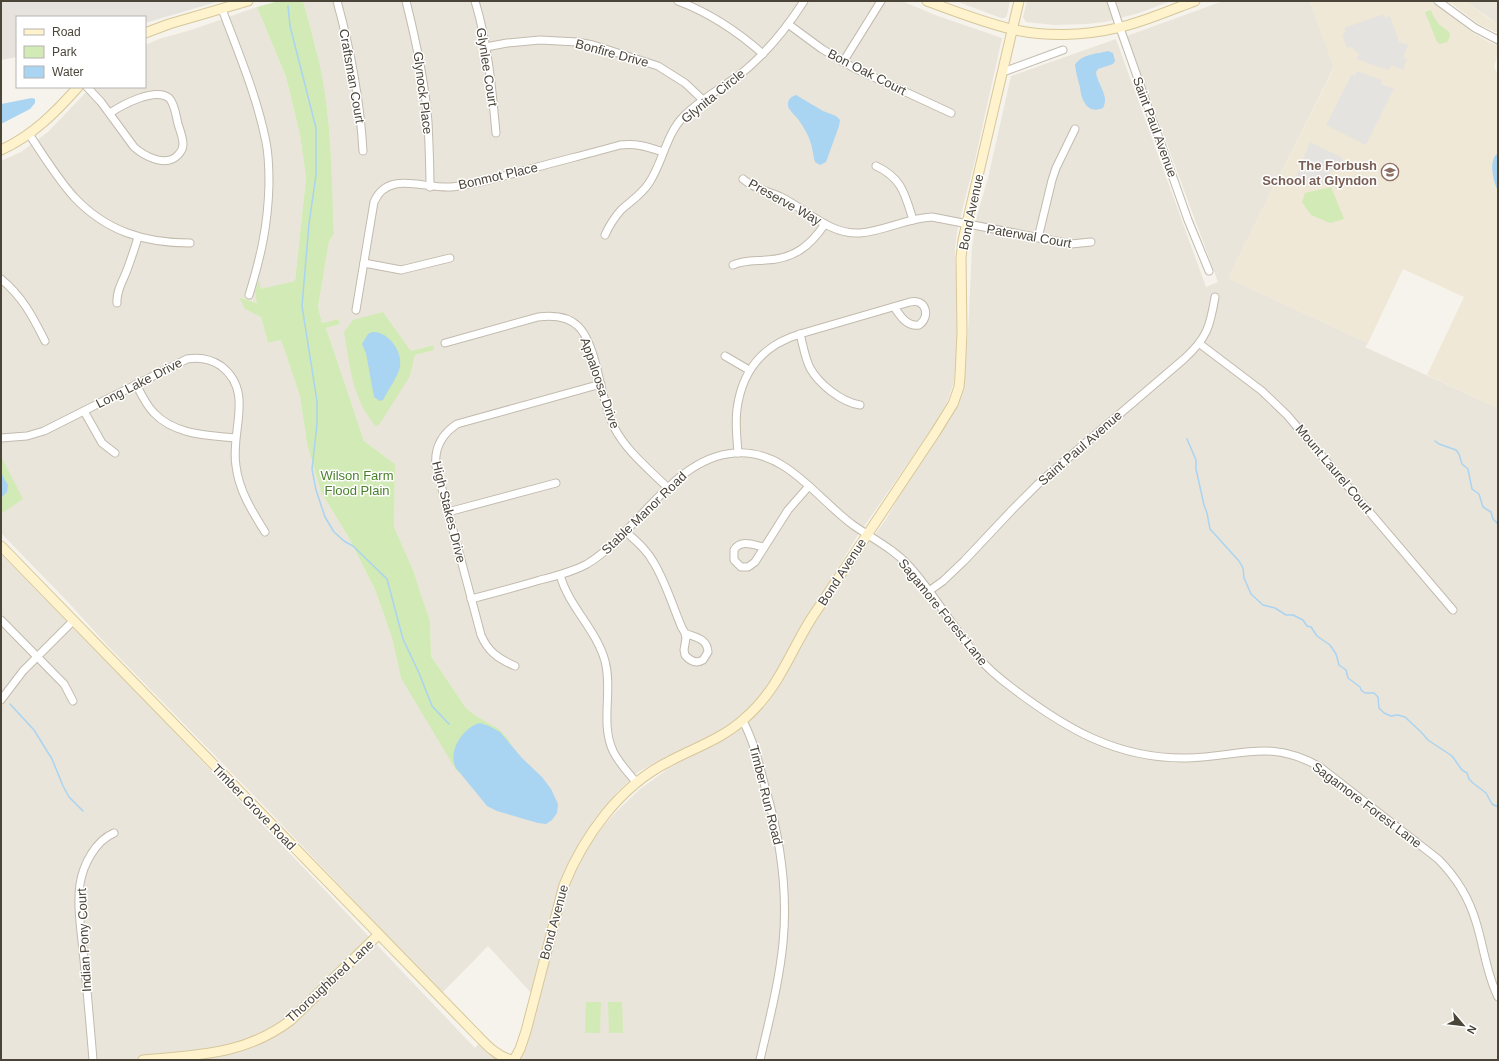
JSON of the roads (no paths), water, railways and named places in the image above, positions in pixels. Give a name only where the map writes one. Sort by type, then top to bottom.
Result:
[{"type":"street","points":[[146,33],[169,24],[248,1]]},
{"type":"street","name":"Craftsman Court","points":[[337,1],[351,57],[357,89],[361,114],[363,151]]},
{"type":"street","name":"Glynock Place","points":[[406,1],[420,61],[428,122],[430,187]]},
{"type":"street","name":"Glynlee Court","points":[[475,1],[486,47],[496,133]]},
{"type":"street","points":[[678,1],[720,21],[746,39],[763,54]]},
{"type":"street","name":"Glynita Circle","points":[[605,235],[620,211],[638,196],[649,183],[679,122],[689,111],[739,75],[763,54],[788,24],[804,1]]},
{"type":"street","points":[[844,62],[881,1]]},
{"type":"street","points":[[927,1],[1012,30],[1063,34],[1098,32],[1120,28],[1195,1]]},
{"type":"street","name":"Bond Avenue","points":[[513,1060],[520,1049],[526,1031],[560,896],[568,874],[584,846],[599,824],[617,802],[637,783],[658,768],[714,740],[743,721],[763,700],[778,680],[802,634],[935,433],[956,396],[962,360],[961,258],[966,224],[1019,1]]},
{"type":"street","name":"Saint Paul Avenue","points":[[1111,1],[1188,220],[1209,271]]},
{"type":"street","points":[[1438,1],[1475,28],[1498,40]]},
{"type":"street","points":[[222,9],[257,105],[267,142],[268,205],[266,224],[259,261],[249,295]]},
{"type":"street","name":"Bon Oak Court","points":[[788,24],[822,49],[844,62],[870,76],[951,113]]},
{"type":"street","name":"Bonfire Drive","points":[[486,47],[521,41],[540,40],[577,42],[593,45],[658,66],[681,80],[703,100]]},
{"type":"street","points":[[1003,72],[1064,50]]},
{"type":"street","points":[[1,150],[29,134],[49,117],[77,88]]},
{"type":"street","points":[[88,88],[110,113],[134,147],[145,155],[155,159],[167,160],[176,157],[182,150],[182,139],[174,106],[168,98],[157,94],[131,102],[110,113]]},
{"type":"street","points":[[1038,238],[1056,168],[1075,129]]},
{"type":"street","points":[[29,134],[66,186],[93,214],[108,224],[138,237],[156,241],[190,243]]},
{"type":"street","name":"Bonmot Place","points":[[356,310],[372,210],[376,196],[388,186],[404,183],[430,187],[448,187],[478,182],[620,145],[640,144],[663,152]]},
{"type":"street","points":[[876,166],[888,172],[896,179],[907,200],[912,220]]},
{"type":"street","name":"Preserve Way","points":[[743,179],[754,187],[781,197],[825,224],[846,232],[862,233],[912,220],[932,217],[966,224]]},
{"type":"street","points":[[732,265],[746,260],[768,260],[780,258],[798,252],[811,243],[825,224]]},
{"type":"street","name":"Paterwal Court","points":[[966,224],[1071,244],[1091,242]]},
{"type":"street","points":[[117,303],[120,285],[127,271],[138,237]]},
{"type":"street","points":[[364,263],[401,270],[450,258]]},
{"type":"street","points":[[1,279],[22,300],[45,341]]},
{"type":"street","name":"Saint Paul Avenue","points":[[929,590],[943,581],[964,561],[1040,482],[1200,344],[1210,324],[1215,297]]},
{"type":"street","points":[[738,452],[737,410],[743,386],[749,370],[768,350],[788,338],[910,302],[918,302],[925,308],[925,319],[919,325],[910,324],[894,307]]},
{"type":"street","name":"Appaloosa Drive","points":[[445,343],[538,317],[561,317],[574,323],[580,328],[588,340],[610,417],[618,434],[632,451],[669,489]]},
{"type":"street","points":[[800,334],[810,368],[818,379],[846,401],[860,405]]},
{"type":"street","name":"Mount Laurel Court","points":[[1200,344],[1262,391],[1287,415],[1453,610]]},
{"type":"street","points":[[726,356],[749,370]]},
{"type":"street","name":"Long Lake Drive","points":[[1,438],[34,435],[44,431],[187,359],[198,358],[218,364],[230,374],[238,389],[240,408],[235,438],[235,464],[244,498],[265,532]]},
{"type":"street","points":[[136,384],[154,413],[170,425],[192,433],[235,438]]},
{"type":"street","name":"High Stakes Drive","points":[[515,666],[495,655],[484,643],[480,635],[436,466],[435,458],[438,445],[451,428],[465,420],[601,384]]},
{"type":"street","points":[[84,411],[102,443],[115,453]]},
{"type":"street","name":"Stable Manor Road","points":[[471,599],[560,575],[597,558],[683,475],[702,462],[713,457],[738,452],[776,461],[791,471],[845,518],[867,534]]},
{"type":"street","points":[[448,512],[556,483]]},
{"type":"street","points":[[764,547],[788,510],[809,486]]},
{"type":"street","points":[[625,531],[643,548],[654,562],[685,633]]},
{"type":"street","name":"Sagamore Forest Lane","points":[[867,534],[890,548],[902,559],[929,590],[978,658],[993,672],[1050,715],[1088,737],[1131,751],[1170,757],[1202,757],[1258,750],[1285,752],[1298,756],[1320,768],[1438,859],[1447,868],[1459,884],[1477,923],[1485,962],[1493,987],[1498,997]]},
{"type":"street","name":"Timber Grove Road","points":[[1,546],[378,935],[484,1042],[499,1055],[513,1060]]},
{"type":"street","points":[[560,575],[567,595],[595,637],[602,652],[608,676],[608,730],[611,744],[621,763],[637,783]]},
{"type":"street","points":[[1,620],[64,684],[73,701]]},
{"type":"street","points":[[1,700],[16,678],[73,621]]},
{"type":"street","name":"Timber Run Road","points":[[743,721],[755,746],[775,822],[784,897],[783,942],[779,970],[760,1060]]},
{"type":"street","name":"Indian Pony Court","points":[[93,1060],[79,892],[82,876],[90,856],[103,839],[114,833]]},
{"type":"street","name":"Thoroughbred Lane","points":[[143,1060],[216,1053],[232,1050],[257,1040],[279,1028],[295,1016],[378,935]]},
{"type":"water","points":[[1108,51],[1113,53],[1115,61],[1113,64],[1098,69],[1096,72],[1104,94],[1105,104],[1103,108],[1097,110],[1089,108],[1083,101],[1075,65],[1078,61],[1085,57]]},
{"type":"water","points":[[796,95],[823,111],[836,116],[840,120],[826,162],[820,165],[815,162],[812,146],[806,132],[788,106],[789,99]]},
{"type":"water","points":[[32,98],[35,99],[35,103],[30,109],[1,124],[1,104]]},
{"type":"water","points":[[1498,153],[1498,191],[1494,182],[1492,165],[1495,156]]},
{"type":"water","points":[[372,332],[389,338],[397,349],[400,361],[400,367],[397,375],[383,400],[380,401],[374,397],[366,353],[362,344],[368,334]]},
{"type":"water","points":[[1,473],[8,485],[7,492],[1,498]]},
{"type":"water","points":[[480,723],[500,732],[522,758],[542,777],[551,789],[558,804],[557,813],[552,820],[546,824],[538,823],[497,811],[487,806],[456,768],[454,755],[458,741],[468,729]]},
{"type":"waterway","points":[[288,6],[290,26],[316,128],[316,175],[309,224],[302,306],[317,401],[317,424],[312,469],[316,490],[325,517],[334,532],[344,541],[353,546],[387,579],[403,639],[432,706],[449,724]]},
{"type":"waterway","points":[[1187,439],[1196,460],[1196,469],[1210,529],[1239,561],[1243,568],[1244,578],[1251,594],[1263,605],[1275,608],[1286,615],[1293,615],[1303,620],[1307,626],[1311,627],[1317,636],[1330,645],[1336,654],[1339,665],[1346,670],[1348,678],[1365,693],[1374,693],[1378,697],[1379,708],[1384,713],[1391,716],[1398,715],[1405,717],[1428,740],[1452,756],[1462,770],[1467,773],[1469,779],[1486,793],[1492,804],[1498,807]]},
{"type":"waterway","points":[[1435,441],[1456,450],[1462,464],[1468,469],[1472,489],[1479,494],[1483,507],[1491,512],[1493,519],[1498,524]]},
{"type":"waterway","points":[[10,704],[34,730],[52,759],[69,797],[83,811]]},
{"type":"place","name":"The Forbush School at Glyndon","points":[[1390,172]]},
{"type":"park label","name":"Wilson Farm Flood Plain","points":[[357,482]]}]
